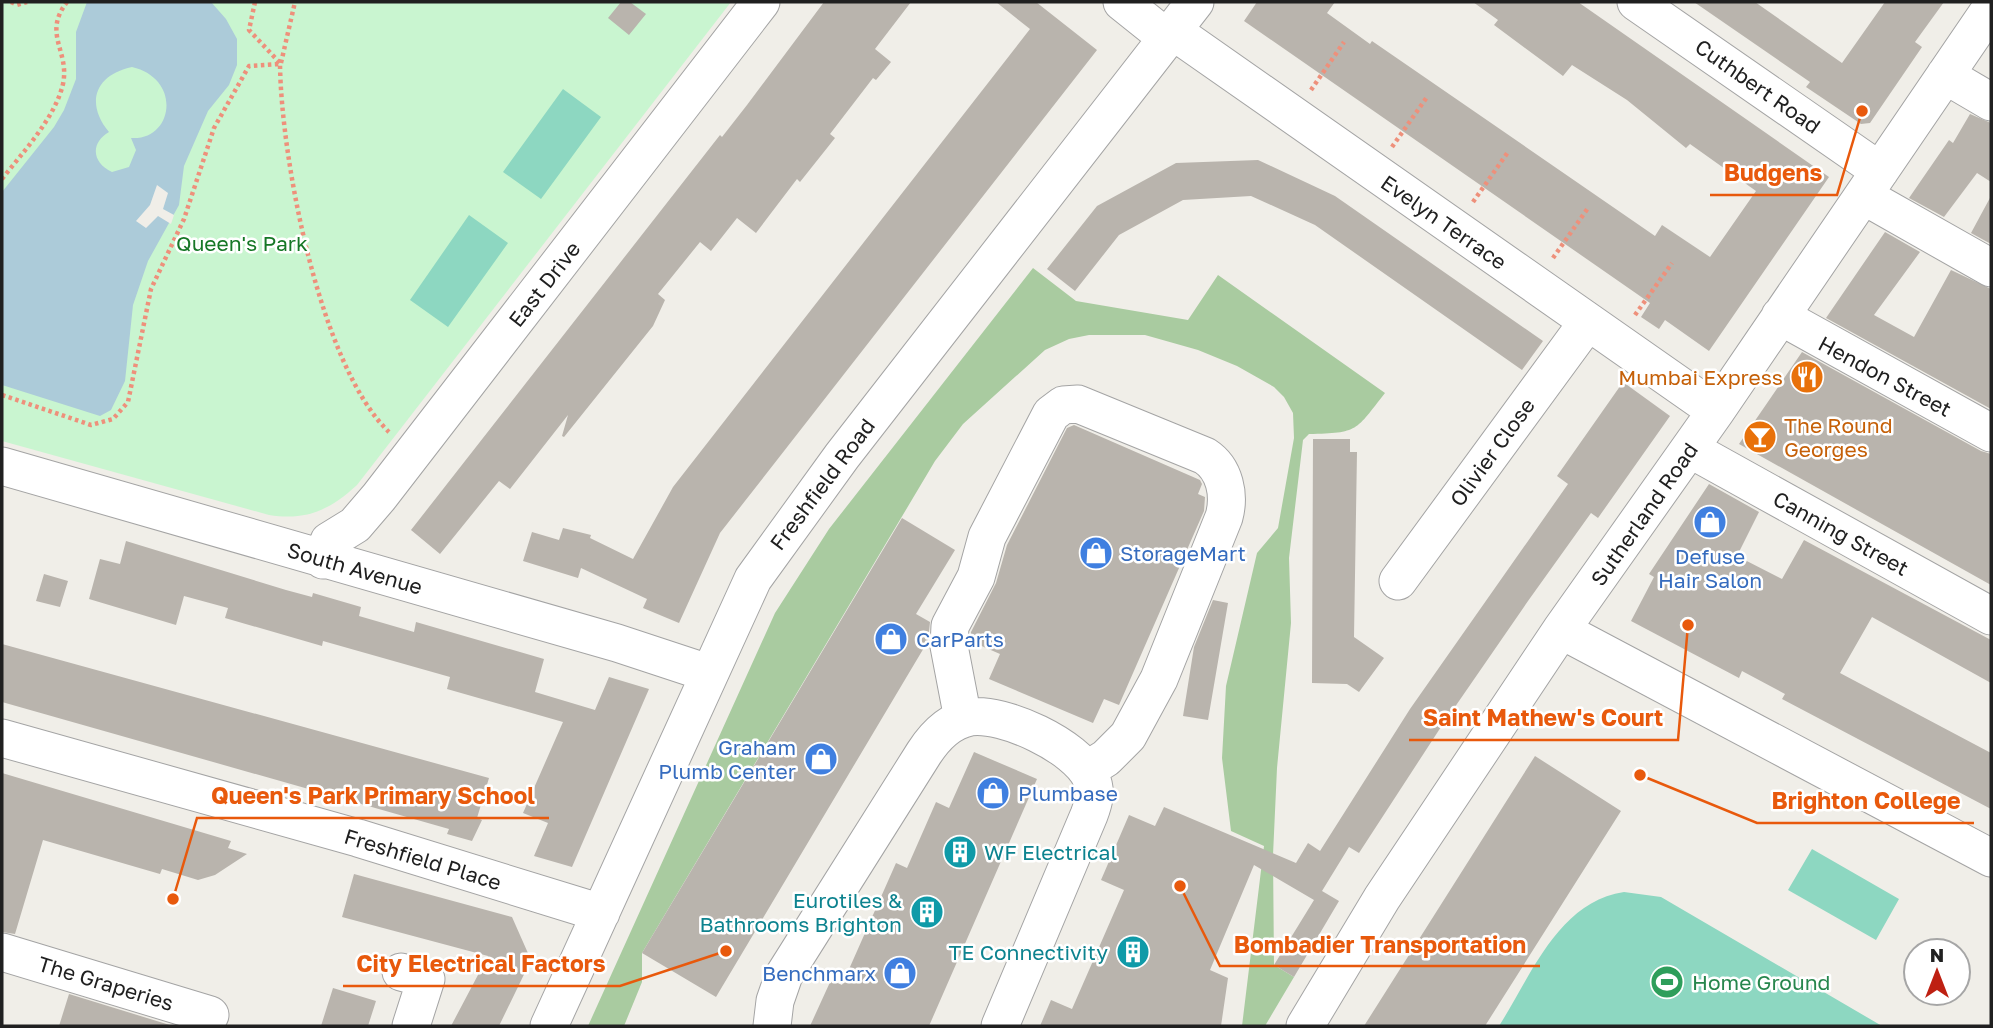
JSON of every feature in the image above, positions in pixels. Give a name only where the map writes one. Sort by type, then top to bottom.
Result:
[{"type":"street","name":"East Drive","points":[[323,559],[329,541],[363,517],[415,453],[761,2]]},
{"type":"street","name":"Evelyn Terrace","points":[[1122,2],[1716,411]]},
{"type":"street","name":"Freshfield Road","points":[[550,1026],[708,673],[753,579],[783,534],[1195,2]]},
{"type":"street","name":"Cuthbert Road","points":[[1636,2],[1872,184],[1991,268]]},
{"type":"street","name":"Sutherland Road","points":[[1305,1026],[1382,898],[1561,630],[1690,449],[1991,8]]},
{"type":"street","points":[[1945,75],[1991,102]]},
{"type":"street","name":"Hendon Street","points":[[1780,316],[1991,433]]},
{"type":"street","name":"Olivier Close","points":[[1398,581],[1587,323]]},
{"type":"street","points":[[963,719],[949,646],[950,626],[976,577],[987,537],[1051,414],[1063,405],[1078,404],[1210,459],[1220,472],[1227,498],[1224,517],[1158,679],[1128,736],[1107,758],[1087,770]]},
{"type":"street","name":"Canning Street","points":[[1690,449],[1991,616]]},
{"type":"street","name":"South Avenue","points":[[2,466],[617,643],[708,673]]},
{"type":"street","points":[[1561,630],[1991,858]]},
{"type":"street","points":[[772,1026],[775,1001],[790,966],[931,743],[947,727],[963,719],[986,717],[1026,728],[1061,748],[1087,770],[1095,788],[1094,804],[1000,1026]]},
{"type":"street","name":"Freshfield Place","points":[[2,738],[358,838],[601,913]]},
{"type":"street","name":"The Graperies","points":[[2,952],[210,1015]]},
{"type":"street","points":[[401,972],[426,979],[411,1026]]},
{"type":"path","points":[[10,2],[17,5],[27,2]]},
{"type":"path","points":[[2,179],[59,96],[64,65],[55,35],[56,22],[67,2]]},
{"type":"path","points":[[255,2],[249,30],[280,64]]},
{"type":"path","points":[[295,2],[280,64],[281,101],[299,226],[348,375],[375,418],[415,453]]},
{"type":"path","points":[[1309,94],[1344,42]]},
{"type":"path","points":[[2,395],[91,425],[106,422],[120,414],[130,395],[152,289],[184,219],[214,128],[249,66],[280,64]]},
{"type":"path","points":[[1390,150],[1427,97]]},
{"type":"path","points":[[1470,206],[1508,152]]},
{"type":"path","points":[[1551,262],[1588,208]]},
{"type":"path","points":[[1633,318],[1672,263]]},
{"type":"green space","name":"Queen's Park","points":[[2,2],[731,2],[357,485],[317,512],[282,516],[269,515],[2,441]]},
{"type":"green space","points":[[563,89],[601,117],[541,199],[503,172]]},
{"type":"green space","points":[[469,215],[508,243],[448,327],[410,300]]},
{"type":"green space","points":[[1033,268],[1076,301],[1188,320],[1218,275],[1385,393],[1354,427],[1338,433],[1309,434],[1303,440],[1289,558],[1291,623],[1277,768],[1273,855],[1274,965],[1294,977],[1265,1026],[1242,1026],[1264,846],[1231,831],[1222,758],[1226,686],[1257,553],[1278,528],[1294,438],[1293,413],[1284,397],[1274,387],[1237,366],[1198,350],[1145,335],[1089,335],[1069,339],[1045,350],[963,424],[935,461],[642,953],[642,982],[624,1026],[588,1026],[775,613],[829,529]]},
{"type":"green space","points":[[1812,849],[1899,899],[1876,940],[1788,890]]},
{"type":"green space","name":"Home Ground","points":[[1624,892],[1661,897],[1882,1026],[1499,1026],[1535,964],[1564,926],[1581,910],[1601,899]]},
{"type":"water","points":[[87,2],[211,2],[226,19],[237,39],[237,65],[229,85],[208,111],[184,166],[179,205],[148,261],[133,305],[125,381],[111,410],[100,416],[2,385],[2,192],[54,127],[64,110],[76,79],[76,32]],"holes":[[[132,67],[148,74],[159,84],[165,96],[163,120],[156,130],[145,136],[131,138],[136,150],[129,167],[112,172],[100,164],[96,153],[99,142],[109,132],[97,111],[98,92],[102,83],[119,71]]]},
{"type":"pier","points":[[157,185],[168,193],[163,209],[174,215],[171,224],[158,216],[146,228],[136,221],[150,205]]},
{"type":"building","points":[[621,2],[630,2],[646,14],[629,35],[608,18]]},
{"type":"building","points":[[824,2],[911,2],[875,49],[891,62],[876,80],[873,78],[830,134],[835,138],[800,182],[797,179],[756,233],[737,218],[711,251],[700,242],[658,294],[665,300],[653,326],[564,437],[562,436],[568,415],[510,489],[499,481],[440,554],[411,530],[720,135],[722,137]]},
{"type":"building","points":[[996,2],[1036,2],[1097,50],[720,533],[679,623],[643,608],[647,599],[581,568],[578,578],[523,561],[532,532],[559,540],[563,528],[591,535],[590,538],[633,559],[673,487],[1030,29]]},
{"type":"building","points":[[1257,2],[1335,2],[1327,13],[1370,44],[1372,41],[1655,236],[1662,225],[1710,257],[1756,191],[1690,144],[1686,148],[1627,100],[1572,65],[1563,76],[1494,25],[1498,20],[1473,2],[1578,2],[1829,177],[1709,351],[1665,320],[1659,329],[1641,317],[1650,303],[1244,21]]},
{"type":"building","points":[[1694,2],[1755,2],[1842,63],[1885,2],[1944,2],[1915,42],[1922,47],[1870,123],[1861,124],[1806,87],[1810,82]]},
{"type":"building","points":[[1970,114],[1991,123],[1991,182],[1977,173],[1944,217],[1909,198],[1949,140],[1953,143]]},
{"type":"building","points":[[1258,160],[1335,196],[1543,341],[1522,370],[1315,225],[1251,196],[1183,200],[1119,235],[1075,291],[1047,269],[1097,206],[1176,163]]},
{"type":"building","points":[[1991,196],[1991,244],[1971,233]]},
{"type":"building","points":[[1885,232],[1920,252],[1874,315],[1914,337],[1951,270],[1991,289],[1991,409],[1826,318]]},
{"type":"building","points":[[1802,352],[1981,451],[1991,454],[1991,585],[1739,444]]},
{"type":"building","points":[[1623,382],[1670,416],[1598,518],[1591,513],[1528,601],[1359,853],[1349,847],[1322,891],[1339,901],[1294,977],[1274,965],[1314,900],[1254,865],[1210,970],[1228,978],[1221,1026],[1040,1026],[1051,1000],[1072,1009],[1124,890],[1101,880],[1129,815],[1155,826],[1164,807],[1296,863],[1308,843],[1320,851],[1410,709],[1568,484],[1557,476]]},
{"type":"building","name":"StorageMart","points":[[1074,425],[1200,480],[1202,484],[1198,494],[1205,497],[1204,511],[1119,705],[1104,699],[1093,723],[989,679],[1000,654],[970,641],[971,632],[996,583],[1007,545],[1067,428]]},
{"type":"building","points":[[1313,439],[1350,439],[1350,452],[1357,452],[1354,637],[1384,658],[1359,692],[1347,684],[1312,683]]},
{"type":"building","points":[[1709,484],[1759,512],[1737,556],[1782,579],[1804,540],[1991,640],[1991,683],[1872,617],[1840,673],[1991,753],[1991,809],[1782,699],[1785,694],[1742,671],[1739,678],[1631,621],[1654,577],[1649,574]]},
{"type":"building","points":[[902,518],[955,550],[916,614],[930,622],[928,641],[716,997],[642,953]]},
{"type":"building","points":[[126,541],[286,590],[312,597],[313,593],[361,607],[359,616],[414,632],[416,622],[544,659],[535,692],[595,710],[609,677],[649,689],[572,867],[534,856],[548,823],[523,813],[563,722],[447,689],[450,677],[323,641],[322,646],[225,618],[228,608],[184,596],[176,625],[89,599],[100,559],[120,564]]},
{"type":"building","points":[[44,574],[68,581],[60,607],[36,601]]},
{"type":"building","points":[[1213,600],[1228,603],[1208,720],[1183,716],[1194,647]]},
{"type":"building","points":[[2,644],[489,778],[477,818],[482,820],[472,841],[447,834],[449,829],[2,702]]},
{"type":"building","points":[[974,752],[1037,779],[929,1026],[810,1026],[831,980],[842,985],[896,863],[907,868],[936,802],[949,808]]},
{"type":"building","points":[[1535,756],[1621,811],[1485,1026],[1364,1026]]},
{"type":"building","points":[[2,773],[231,841],[228,848],[247,854],[215,875],[198,880],[162,869],[160,874],[43,840],[15,934],[2,932]]},
{"type":"building","points":[[354,874],[512,917],[531,960],[499,1026],[451,1026],[488,956],[342,917]]},
{"type":"building","points":[[333,988],[376,1001],[368,1026],[321,1026]]},
{"type":"building","points":[[69,994],[173,1026],[59,1026]]},
{"type":"place","name":"Budgens","points":[[1862,111]]},
{"type":"place","name":"Mumbai Express","points":[[1807,377]]},
{"type":"place","name":"The Round Georges","points":[[1760,437]]},
{"type":"place","name":"Defuse Hair Salon","points":[[1710,522]]},
{"type":"place","name":"StorageMart","points":[[1096,553]]},
{"type":"place","name":"Saint Mathew's Court","points":[[1688,625]]},
{"type":"place","name":"CarParts","points":[[891,639]]},
{"type":"place","name":"Graham Plumb Center","points":[[821,759]]},
{"type":"place","name":"Brighton College","points":[[1640,775]]},
{"type":"place","name":"Plumbase","points":[[993,793]]},
{"type":"place","name":"WF Electrical","points":[[960,852]]},
{"type":"place","name":"Bombadier Transportation","points":[[1180,886]]},
{"type":"place","name":"Queen's Park Primary School","points":[[173,899]]},
{"type":"place","name":"Eurotiles & Bathrooms Brighton","points":[[927,912]]},
{"type":"place","name":"City Electrical Factors","points":[[726,951]]},
{"type":"place","name":"TE Connectivity","points":[[1133,952]]},
{"type":"place","name":"Benchmarx","points":[[900,973]]},
{"type":"place","name":"Home Ground","points":[[1667,982]]}]
